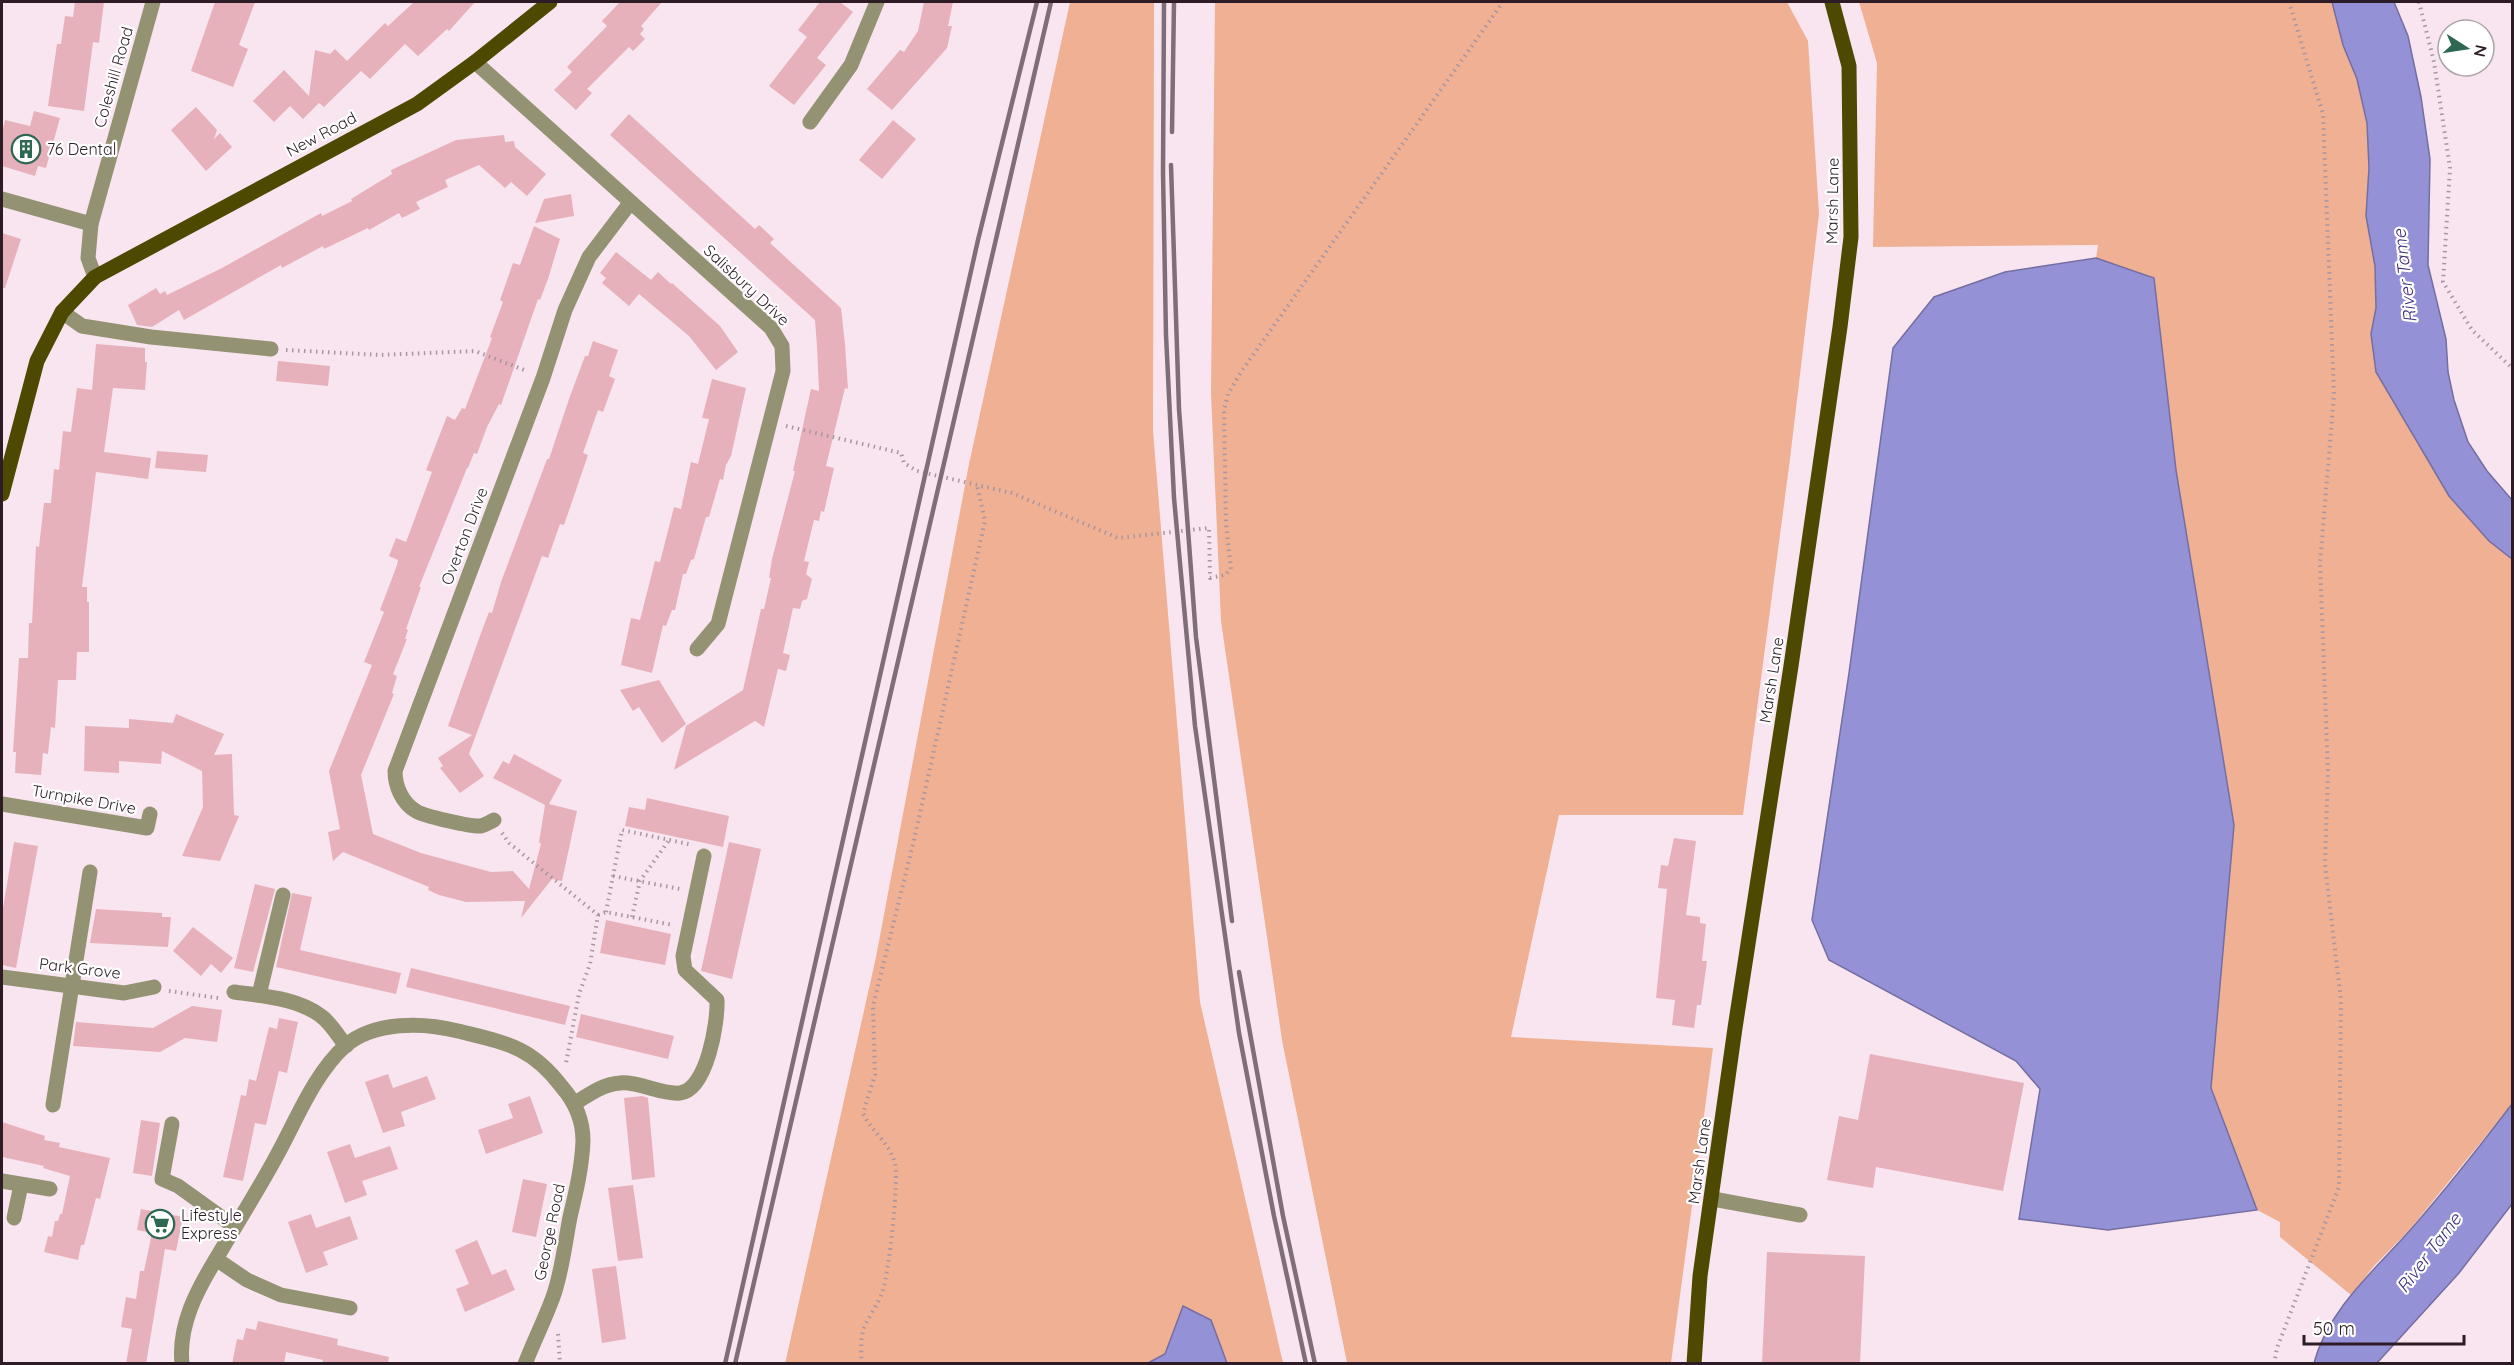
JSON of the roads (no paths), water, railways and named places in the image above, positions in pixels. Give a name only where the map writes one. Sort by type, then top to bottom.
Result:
[{"type":"main road","name":"New Road","points":[[95,277],[417,104],[475,62],[550,2]]},
{"type":"main road","name":"Marsh Lane","points":[[1694,1364],[1700,1276],[1713,1199],[1735,1028],[1791,666],[1851,237],[1849,66],[1832,2]]},
{"type":"main road","points":[[2,494],[37,361],[62,312],[95,277]]},
{"type":"street","name":"Coleshill Road","points":[[95,277],[88,258],[91,224],[153,2]]},
{"type":"street","points":[[810,122],[851,65],[877,2]]},
{"type":"street","name":"Salisbury Drive","points":[[475,62],[778,337],[782,346],[783,371],[718,624],[697,649]]},
{"type":"street","points":[[2,200],[91,224]]},
{"type":"street","name":"Overton Drive","points":[[494,820],[481,826],[465,825],[417,812],[399,793],[395,782],[395,771],[543,378],[576,283],[590,257],[630,203]]},
{"type":"street","points":[[62,312],[82,326],[151,337],[271,349]]},
{"type":"street","name":"Turnpike Drive","points":[[2,804],[147,828],[150,814]]},
{"type":"street","points":[[574,1104],[603,1087],[622,1082],[680,1093],[694,1087],[703,1072],[718,1013],[717,1000],[685,970],[683,956],[704,856]]},
{"type":"street","points":[[52,1104],[90,872]]},
{"type":"street","points":[[259,995],[283,895]]},
{"type":"street","name":"Park Grove","points":[[2,976],[124,993],[154,987]]},
{"type":"street","points":[[234,992],[259,995],[302,1006],[322,1017],[346,1046]]},
{"type":"street","name":"George Road","points":[[183,1364],[185,1329],[194,1297],[276,1157],[303,1104],[331,1062],[346,1046],[371,1031],[405,1025],[451,1029],[507,1043],[530,1054],[549,1070],[574,1104],[583,1139],[577,1188],[554,1295],[525,1364]]},
{"type":"street","points":[[172,1124],[162,1179],[178,1186],[235,1227]]},
{"type":"street","points":[[2,1181],[50,1189]]},
{"type":"street","points":[[14,1218],[21,1185]]},
{"type":"street","points":[[1713,1199],[1800,1215]]},
{"type":"street","points":[[216,1259],[246,1280],[281,1295],[350,1308]]},
{"type":"water","name":"River Tame","points":[[2332,2],[2394,2],[2408,36],[2421,97],[2430,159],[2428,265],[2446,339],[2448,372],[2454,400],[2468,442],[2487,471],[2512,500],[2512,559],[2489,541],[2449,496],[2376,372],[2371,334],[2376,308],[2375,266],[2366,216],[2369,168],[2367,123],[2357,79],[2343,45]]},
{"type":"water","points":[[2096,258],[2154,278],[2176,470],[2234,825],[2211,1088],[2257,1210],[2108,1230],[2019,1219],[2040,1089],[2016,1061],[1829,960],[1812,920],[1849,673],[1893,348],[1934,297],[2005,272]]},
{"type":"water","name":"River Tame","points":[[2512,1104],[2512,1204],[2459,1273],[2377,1363],[2314,1363],[2330,1325],[2342,1307],[2438,1198]]},
{"type":"water","points":[[1183,1306],[1211,1320],[1227,1363],[1148,1363],[1165,1354]]},
{"type":"railway","points":[[725,1364],[978,240],[1037,2]]},
{"type":"railway","points":[[735,1364],[1051,2]]},
{"type":"railway","points":[[1164,2],[1163,173],[1166,335],[1174,498],[1195,726],[1239,1033],[1274,1216],[1306,1364]]},
{"type":"railway","points":[[1172,132],[1174,2]]},
{"type":"railway","points":[[1171,165],[1179,409],[1196,637],[1232,921]]},
{"type":"railway","points":[[1239,972],[1283,1216],[1315,1364]]},
{"type":"place","name":"76 Dental","points":[[26,149]]},
{"type":"place","name":"Lifestyle Express","points":[[160,1224]]}]
